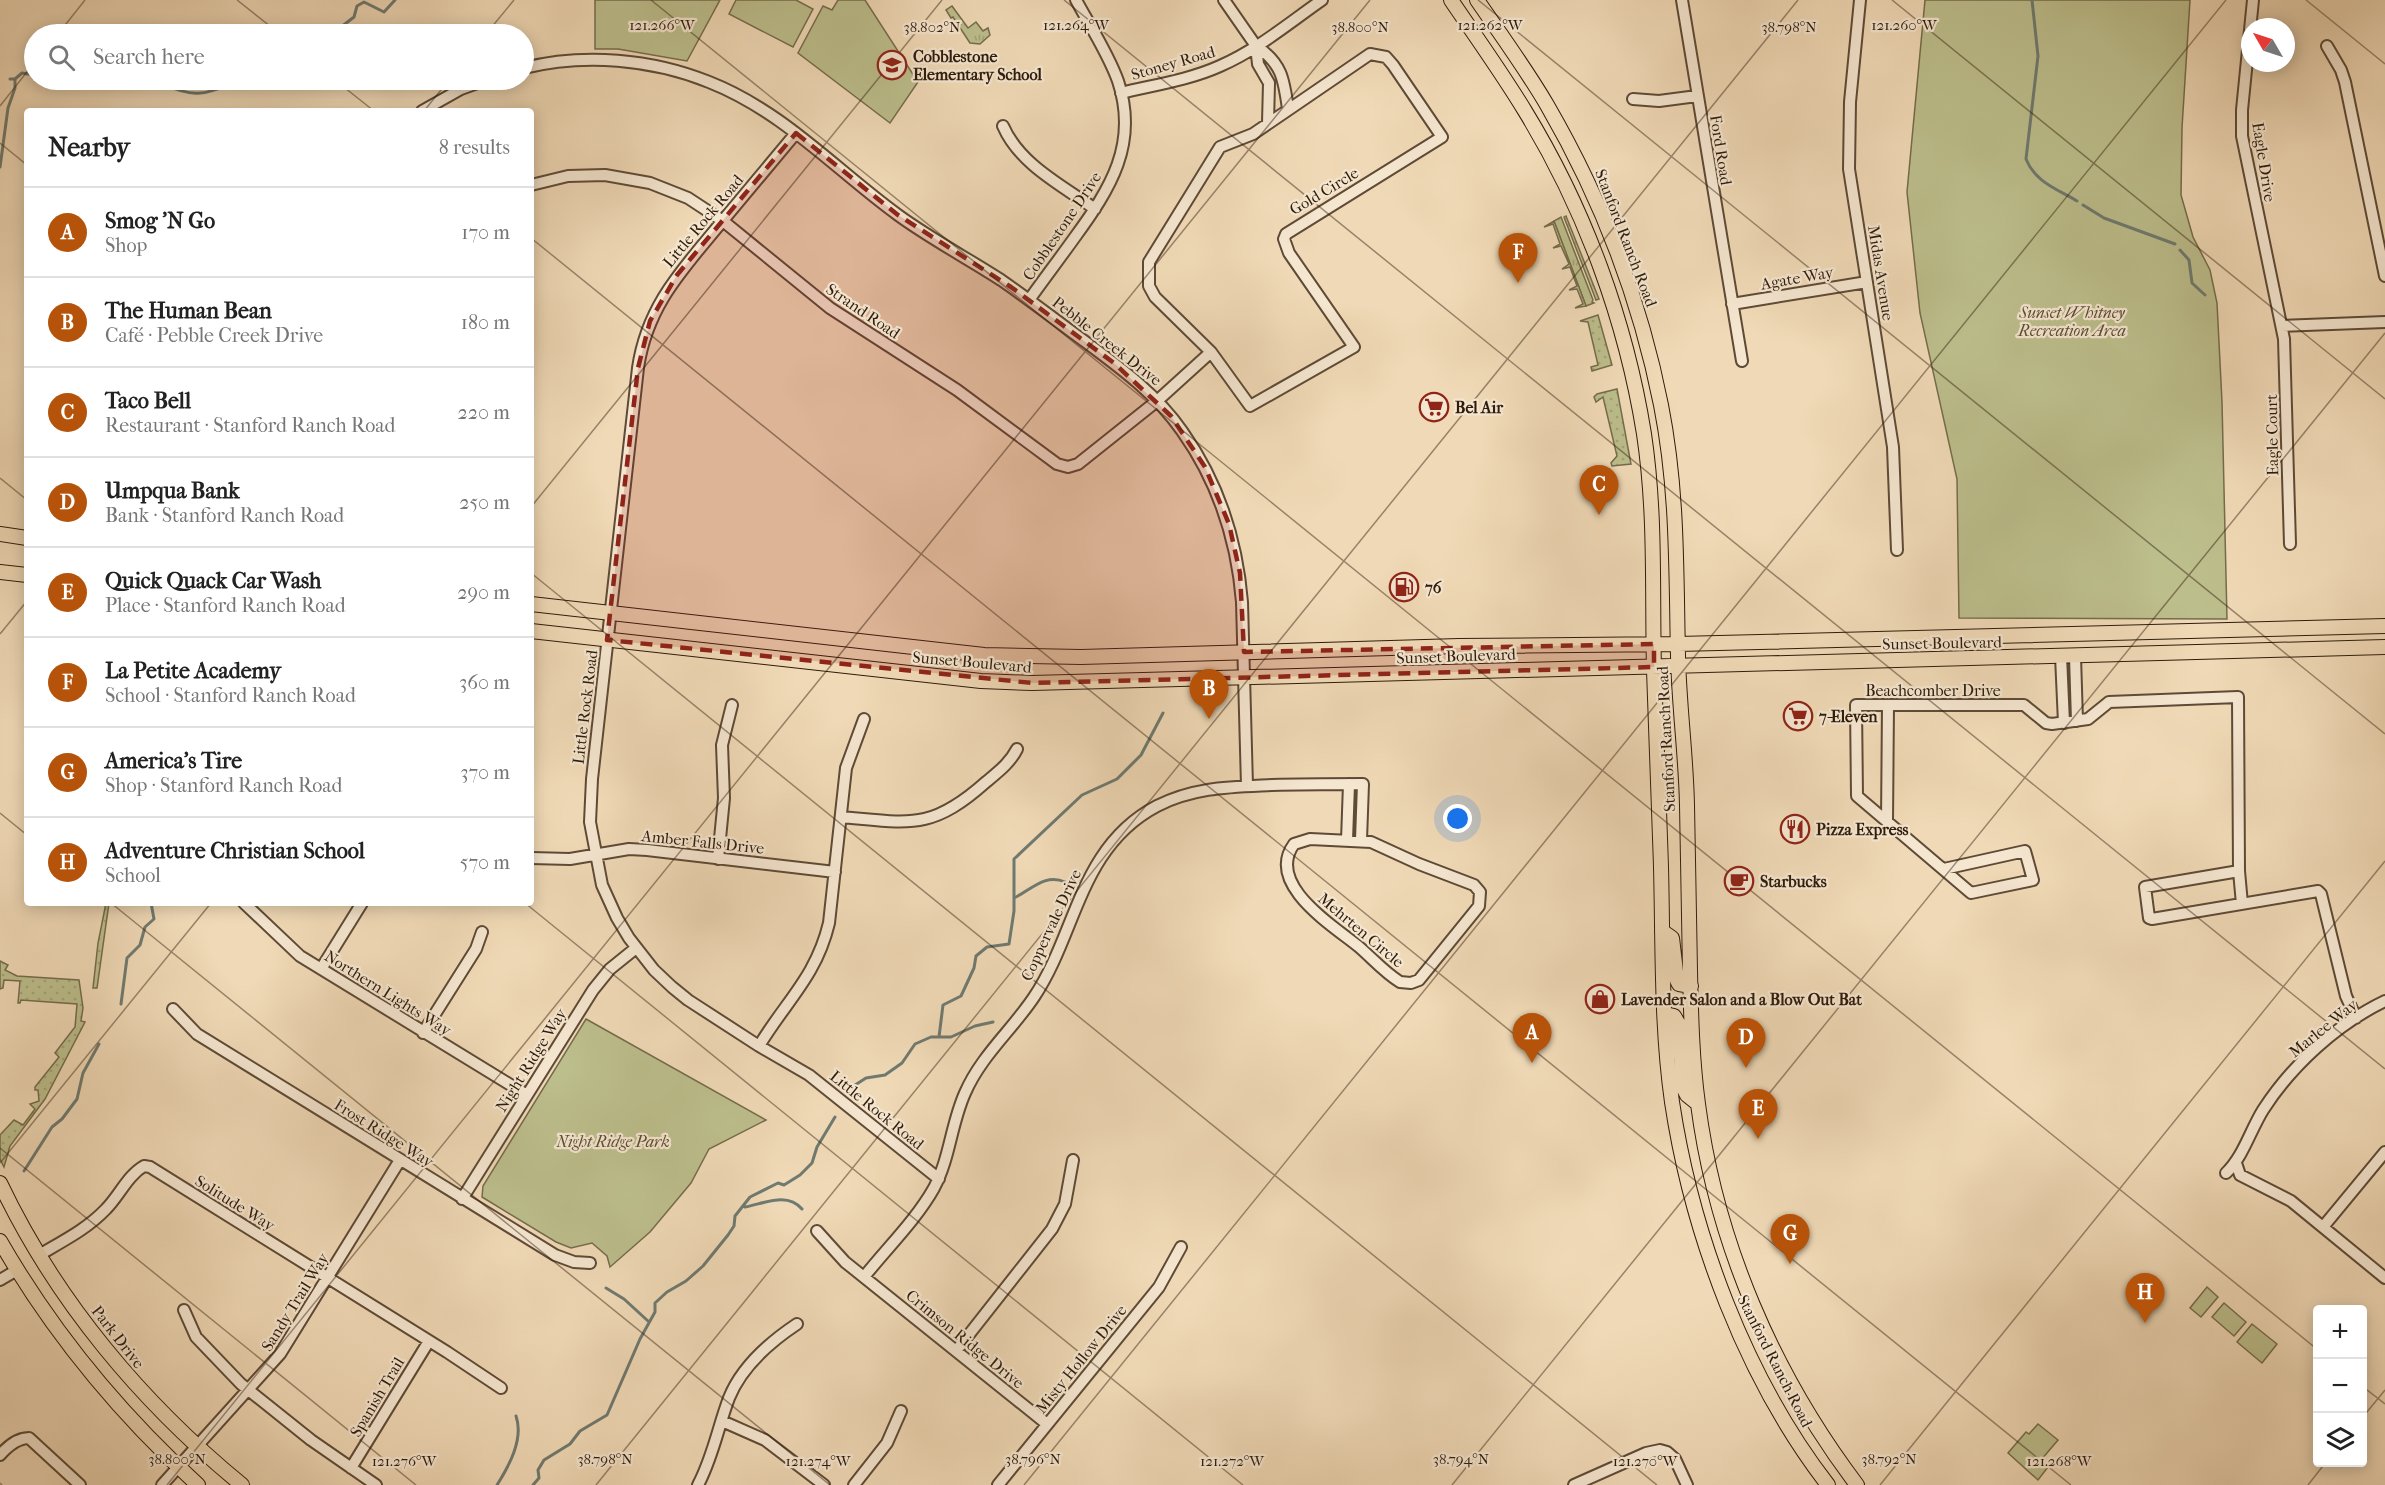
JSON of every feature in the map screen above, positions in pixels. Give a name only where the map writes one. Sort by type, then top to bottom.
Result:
[{"type":"main road","name":"Stanford Ranch Road","points":[[1451,0],[1526,112],[1560,173],[1600,266],[1632,374],[1644,432],[1652,498],[1654,667],[1665,1014],[1672,1100],[1680,1151],[1706,1246],[1736,1327],[1795,1437],[1828,1485]]},
{"type":"main road","name":"Stanford Ranch Road","points":[[1477,0],[1539,92],[1578,162],[1620,258],[1643,328],[1662,408],[1674,497],[1678,583],[1678,666],[1687,798],[1692,1043],[1697,1102],[1714,1193],[1728,1239],[1758,1317],[1778,1360],[1815,1426],[1857,1485]]},
{"type":"main road","points":[[1643,328],[1639,357],[1632,374],[1662,408]]},
{"type":"main road","points":[[0,534],[24,538]]},
{"type":"main road","points":[[0,544],[24,547]]},
{"type":"main road","points":[[0,572],[24,575]]},
{"type":"main road","name":"Sunset Boulevard","points":[[534,604],[984,654],[1081,657],[2385,626]]},
{"type":"main road","name":"Sunset Boulevard","points":[[534,632],[981,681],[1082,683],[2385,647]]},
{"type":"main road","points":[[1662,931],[1672,938],[1679,984],[1691,986]]},
{"type":"main road","points":[[1665,1014],[1674,1016],[1678,1023],[1684,1089],[1697,1102]]},
{"type":"main road","name":"Park Drive","points":[[0,1183],[39,1255],[72,1304],[133,1382],[198,1447],[242,1485]]},
{"type":"main road","points":[[0,1240],[17,1270],[85,1366],[120,1409],[198,1485]]},
{"type":"street","name":"Cobblestone Drive","points":[[1029,300],[1095,209],[1111,183],[1120,158],[1124,129],[1121,93],[1108,59],[1076,0]]},
{"type":"street","points":[[1224,0],[1256,46],[1267,53],[1280,70],[1288,109]]},
{"type":"street","name":"Stoney Road","points":[[1121,93],[1206,72],[1256,46],[1322,0]]},
{"type":"street","name":"Ford Road","points":[[1682,0],[1742,361]]},
{"type":"street","name":"Midas Avenue","points":[[1860,0],[1850,102],[1849,169],[1893,447],[1897,550]]},
{"type":"street","name":"Eagle Drive","points":[[2253,0],[2242,110],[2242,136],[2282,327]]},
{"type":"street","points":[[1256,46],[1258,64],[1269,83],[1268,123]]},
{"type":"street","points":[[2327,46],[2345,82],[2385,276]]},
{"type":"street","name":"Gold Circle","points":[[1370,54],[1386,57],[1442,137],[1286,234],[1284,239],[1289,253],[1354,347],[1250,406],[1211,352],[1155,297],[1149,286],[1149,262],[1220,147],[1253,134],[1288,109],[1370,54]]},
{"type":"street","name":"Pebble Creek Drive","points":[[534,66],[554,62],[593,60],[634,63],[680,72],[731,92],[768,112],[898,215],[1029,300],[1114,363],[1157,401],[1183,432],[1205,466],[1225,512],[1240,573],[1247,786]]},
{"type":"street","points":[[427,108],[459,90]]},
{"type":"street","points":[[1633,99],[1659,101],[1697,96]]},
{"type":"street","points":[[1003,126],[1009,139],[1029,162],[1095,209]]},
{"type":"street","name":"Little Rock Road","points":[[796,133],[670,285],[657,306],[645,336],[638,368],[610,613],[590,799],[590,822],[602,885],[617,918],[636,948],[654,970],[688,1000],[826,1087],[939,1179]]},
{"type":"street","name":"Strand Road","points":[[534,184],[568,176],[604,175],[631,178],[668,189],[702,206],[830,308],[950,385],[1057,464],[1068,467],[1078,464],[1157,401]]},
{"type":"street","name":"Agate Way","points":[[1732,304],[1867,282]]},
{"type":"street","points":[[2282,327],[2296,324],[2385,322]]},
{"type":"street","name":"Eagle Court","points":[[2282,327],[2285,351],[2290,544]]},
{"type":"street","points":[[1157,401],[1211,352]]},
{"type":"street","points":[[2068,656],[2077,721]]},
{"type":"street","points":[[2064,723],[2068,656]]},
{"type":"street","name":"Beachcomber Drive","points":[[1944,869],[2025,851],[2033,880],[1971,893],[1857,796],[1856,705],[2024,705],[2046,723],[2064,723],[2094,716],[2109,702],[2238,697],[2239,872],[2242,904]]},
{"type":"street","points":[[718,859],[724,798],[722,745],[732,705]]},
{"type":"street","points":[[1887,705],[1887,822]]},
{"type":"street","points":[[759,1046],[808,977],[820,954],[830,923],[846,768],[864,719]]},
{"type":"street","points":[[841,817],[885,822],[910,822],[938,816],[973,795],[1006,765],[1017,749]]},
{"type":"street","points":[[1347,840],[1349,784]]},
{"type":"street","name":"Coppervale Drive","points":[[864,1277],[920,1208],[939,1179],[957,1114],[972,1078],[1040,987],[1086,884],[1113,841],[1140,817],[1178,797],[1211,788],[1363,784],[1362,809]]},
{"type":"street","points":[[1348,809],[1362,809],[1361,840]]},
{"type":"street","name":"Mehrten Circle","points":[[1305,839],[1347,840],[1361,840],[1383,846],[1419,864],[1465,880],[1480,892],[1481,899],[1474,912],[1419,980],[1411,983],[1400,982],[1393,977],[1304,901],[1293,886],[1288,873],[1287,858],[1294,844],[1305,839]]},
{"type":"street","name":"Amber Falls Drive","points":[[534,858],[570,859],[629,849],[836,872]]},
{"type":"street","points":[[2239,872],[2145,887],[2149,918],[2314,891],[2321,894],[2346,996],[2356,1018]]},
{"type":"street","name":"Northern Lights Way","points":[[247,906],[292,950],[423,1033],[527,1095]]},
{"type":"street","points":[[321,969],[360,906]]},
{"type":"street","points":[[423,1033],[476,949],[482,938],[482,932]]},
{"type":"street","name":"Night Ridge Way","points":[[462,1199],[593,990],[610,969],[636,948]]},
{"type":"street","name":"Marlee Way","points":[[2226,1173],[2236,1163],[2257,1120],[2287,1078],[2318,1047],[2356,1018],[2385,1001]]},
{"type":"street","name":"Frost Ridge Way","points":[[173,1008],[197,1034],[462,1199],[555,1255],[574,1262],[590,1263]]},
{"type":"street","points":[[2323,1227],[2385,1152]]},
{"type":"street","name":"Sandy Trail Way","points":[[162,1485],[280,1354],[400,1160]]},
{"type":"street","points":[[956,1351],[1052,1229],[1065,1204],[1073,1160]]},
{"type":"street","points":[[2236,1163],[2240,1175],[2285,1198],[2385,1278]]},
{"type":"street","name":"Solitude Way","points":[[39,1255],[93,1221],[117,1198],[134,1174],[144,1166],[150,1167],[501,1388]]},
{"type":"street","name":"Crimson Ridge Drive","points":[[817,1231],[836,1254],[1047,1424]]},
{"type":"street","name":"Misty Hollow Drive","points":[[998,1485],[1159,1287],[1181,1247]]},
{"type":"street","points":[[0,1280],[17,1270]]},
{"type":"street","points":[[184,1310],[196,1337],[249,1391],[311,1440],[376,1485]]},
{"type":"street","points":[[698,1485],[710,1463],[730,1397],[753,1362],[773,1341],[797,1324]]},
{"type":"street","name":"Spanish Trail","points":[[351,1468],[429,1341]]},
{"type":"street","points":[[854,1485],[887,1443],[902,1411]]},
{"type":"street","points":[[723,1421],[765,1440],[824,1485]]},
{"type":"street","points":[[0,1455],[14,1442],[22,1438],[29,1438],[80,1485]]},
{"type":"street","points":[[1574,1485],[1646,1453],[1660,1450],[1667,1452],[1675,1459],[1687,1485]]},
{"type":"highlighted area","points":[[796,133],[898,215],[1011,287],[1114,363],[1171,416],[1205,467],[1229,524],[1240,573],[1244,652],[1654,644],[1654,667],[1032,683],[607,640],[638,368],[650,321],[677,275]]},
{"type":"green space","points":[[595,0],[720,0],[687,61],[618,49],[595,49]]},
{"type":"green space","points":[[736,0],[796,0],[813,9],[793,47],[729,14]]},
{"type":"green space","points":[[838,0],[865,0],[918,82],[890,123],[798,53],[823,6],[832,10]]},
{"type":"green space","name":"Sunset Whitney Recreation Area","points":[[1925,0],[2190,0],[2182,128],[2181,195],[2193,237],[2210,270],[2217,303],[2222,402],[2227,619],[1959,618],[1957,479],[1920,313],[1907,192]]},
{"type":"green space","points":[[952,6],[968,28],[976,22],[983,31],[988,28],[990,35],[980,44],[970,43],[946,10]]},
{"type":"green space","points":[[1566,216],[1599,299],[1596,300],[1564,217]]},
{"type":"green space","points":[[1561,217],[1594,303],[1586,306],[1554,221]]},
{"type":"green space","points":[[1554,221],[1586,306],[1575,308],[1583,304],[1577,289],[1569,290],[1577,286],[1570,267],[1562,269],[1569,264],[1561,246],[1553,248],[1560,244],[1553,224],[1544,227]]},
{"type":"green space","points":[[1598,315],[1612,365],[1592,371],[1591,367],[1598,365],[1588,322],[1580,321]]},
{"type":"green space","points":[[1617,389],[1631,464],[1612,466],[1611,463],[1617,456],[1603,397],[1596,402],[1594,397],[1597,394]]},
{"type":"green space","points":[[105,906],[109,906],[97,988],[93,988]]},
{"type":"green space","points":[[0,961],[8,965],[5,970],[17,976],[79,980],[83,1008],[81,1021],[85,1022],[45,1099],[10,1146],[4,1167],[0,1159],[0,1135],[14,1120],[23,1125],[35,1109],[30,1104],[39,1101],[38,1090],[35,1090],[35,1087],[59,1057],[55,1053],[75,1027],[77,1004],[21,1000],[18,1003],[20,981],[4,980],[3,988],[0,989]]},
{"type":"green space","name":"Night Ridge Park","points":[[586,1019],[766,1120],[709,1149],[691,1183],[650,1232],[610,1267],[607,1256],[592,1243],[571,1248],[556,1242],[482,1197],[483,1186]]},
{"type":"green space","points":[[2207,1287],[2218,1297],[2201,1317],[2190,1308]]},
{"type":"green space","points":[[2224,1303],[2246,1322],[2234,1336],[2212,1317]]},
{"type":"green space","points":[[2252,1324],[2277,1344],[2262,1363],[2237,1342]]},
{"type":"green space","points":[[2038,1424],[2058,1440],[2041,1460],[2048,1467],[2038,1480],[2008,1453],[2026,1432],[2029,1434]]},
{"type":"waterway","points":[[345,24],[354,17],[357,6],[364,2],[384,12],[395,0]]},
{"type":"waterway","points":[[2032,0],[2038,56],[2026,159],[2041,179],[2077,201]]},
{"type":"waterway","points":[[10,79],[15,79],[24,73]]},
{"type":"waterway","points":[[0,167],[8,108],[15,88],[15,79]]},
{"type":"waterway","points":[[178,90],[193,93],[214,90]]},
{"type":"waterway","points":[[2083,205],[2104,218],[2175,244]]},
{"type":"waterway","points":[[2180,250],[2189,260],[2192,283],[2205,295]]},
{"type":"waterway","points":[[939,1037],[943,1005],[961,996],[974,968],[976,956],[987,947],[1009,944],[1014,911],[1014,859],[1082,795],[1117,779],[1141,755],[1163,713]]},
{"type":"waterway","points":[[1014,898],[1045,881],[1065,882]]},
{"type":"waterway","points":[[121,1004],[127,958],[140,945],[145,927],[154,919],[152,906]]},
{"type":"waterway","points":[[852,1087],[866,1078],[885,1075],[902,1063],[915,1044],[931,1037],[951,1037],[975,1026],[993,1022]]},
{"type":"waterway","points":[[24,1171],[52,1127],[62,1119],[77,1099],[83,1073],[99,1044]]},
{"type":"waterway","points":[[533,1485],[539,1478],[538,1470],[544,1460],[570,1444],[580,1431],[607,1415],[640,1339],[655,1312],[655,1303],[703,1266],[728,1235],[734,1226],[735,1216],[750,1197],[778,1183],[784,1185],[800,1175],[812,1163],[817,1147],[835,1117]]},
{"type":"waterway","points":[[745,1207],[782,1200],[796,1204],[802,1209]]},
{"type":"waterway","points":[[606,1288],[624,1299],[648,1321]]},
{"type":"waterway","points":[[497,1485],[517,1443],[516,1416]]},
{"type":"place","name":"Cobblestone Elementary School","points":[[892,65]]},
{"type":"place","name":"La Petite Academy","points":[[1518,283]]},
{"type":"place","name":"Bel Air","points":[[1434,407]]},
{"type":"place","name":"Taco Bell","points":[[1599,515]]},
{"type":"place","name":"76","points":[[1404,587]]},
{"type":"place","name":"7-Eleven","points":[[1798,716]]},
{"type":"place","name":"The Human Bean","points":[[1209,719]]},
{"type":"place","name":"Pizza Express","points":[[1795,829]]},
{"type":"place","name":"Starbucks","points":[[1739,881]]},
{"type":"place","name":"Lavender Salon and a Blow Out Bat","points":[[1600,999]]},
{"type":"place","name":"Smog 'N Go","points":[[1532,1063]]},
{"type":"place","name":"Umpqua Bank","points":[[1746,1068]]},
{"type":"place","name":"Quick Quack Car Wash","points":[[1758,1139]]},
{"type":"place","name":"America's Tire","points":[[1790,1264]]},
{"type":"place","name":"Adventure Christian School","points":[[2145,1323]]}]
